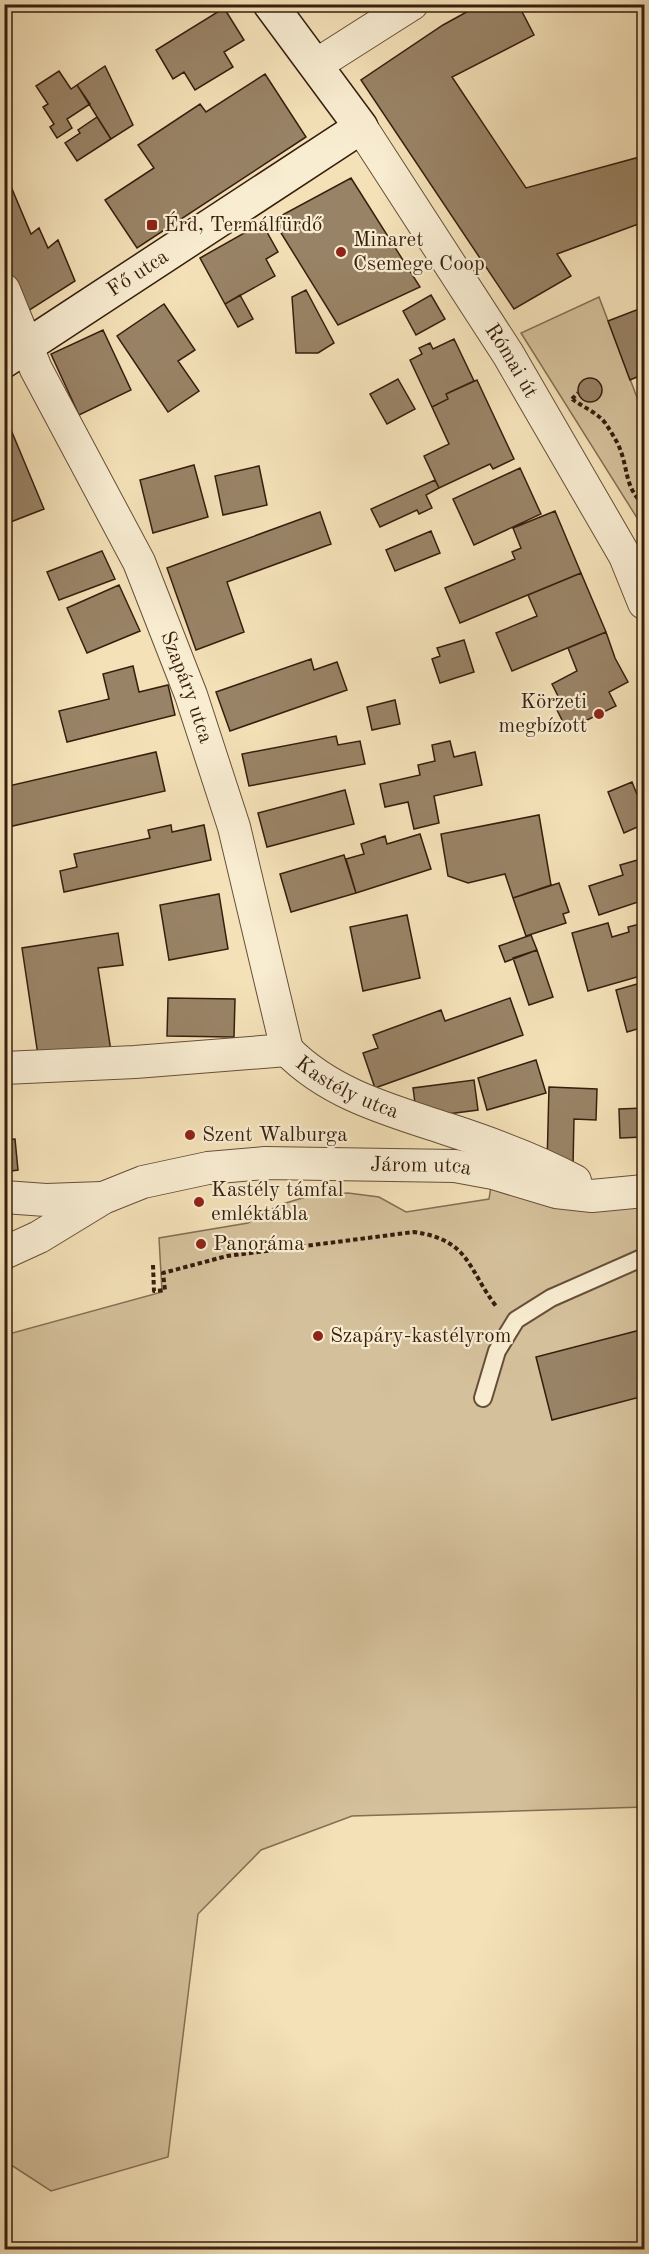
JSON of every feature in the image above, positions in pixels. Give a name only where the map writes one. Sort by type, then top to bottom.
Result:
[{"type":"street","points":[[270,4],[361,127]]},
{"type":"street","points":[[316,65],[411,4]]},
{"type":"street","name":"Fő utca","points":[[16,353],[361,127]]},
{"type":"street","name":"Római út","points":[[361,127],[635,554],[645,603]]},
{"type":"street","name":"Szapáry utca","points":[[4,290],[16,353],[36,369],[139,562],[191,694],[234,827],[287,1050]]},
{"type":"street","name":"Kastély utca","points":[[4,1068],[135,1062],[287,1050],[303,1067],[338,1089],[374,1105],[487,1142],[562,1174],[602,1196]]},
{"type":"street","name":"Járom utca","points":[[4,1253],[39,1237],[103,1198],[150,1180],[208,1168],[265,1163],[455,1166],[493,1173],[556,1192],[602,1196]]},
{"type":"street","points":[[602,1196],[645,1191]]},
{"type":"street","points":[[4,1197],[46,1200],[103,1198]]},
{"type":"lane","points":[[483,1398],[497,1350],[516,1320],[551,1298],[645,1257]]},
{"type":"path","points":[[572,399],[578,393]]},
{"type":"path","points":[[153,1265],[154,1291],[165,1290],[163,1273],[227,1256],[414,1232],[436,1236],[454,1246],[468,1261],[490,1299],[501,1312],[516,1320]]},
{"type":"shaded area","points":[[599,297],[644,416],[644,529],[521,333]]},
{"type":"shaded area","points":[[493,1173],[644,1191],[644,1807],[352,1816],[261,1850],[198,1914],[168,2157],[51,2191],[5,2161],[5,1335],[162,1292],[159,1238],[248,1223],[279,1205],[309,1196],[348,1193],[379,1197],[406,1212],[489,1199]]},
{"type":"building","points":[[4,4],[23,4],[4,16]]},
{"type":"building","points":[[481,4],[518,4],[534,35],[452,77],[526,188],[636,158],[644,172],[644,222],[557,254],[571,276],[514,309],[361,80],[443,25]]},
{"type":"building","points":[[224,8],[244,40],[224,52],[233,67],[195,90],[184,72],[173,79],[156,50]]},
{"type":"building","points":[[105,66],[133,125],[111,139],[77,85]]},
{"type":"building","points":[[59,71],[71,89],[77,85],[90,104],[67,119],[72,128],[57,138],[50,127],[54,124],[43,107],[48,104],[36,86]]},
{"type":"building","points":[[265,74],[306,137],[137,248],[105,200],[154,168],[138,145],[200,104],[206,112]]},
{"type":"building","points":[[97,117],[111,139],[77,161],[65,143],[80,133],[78,130]]},
{"type":"building","points":[[4,170],[31,234],[39,228],[48,248],[58,240],[75,281],[28,311],[4,259]]},
{"type":"building","points":[[351,178],[420,287],[338,325],[273,220]]},
{"type":"building","points":[[262,223],[278,252],[266,259],[275,276],[225,304],[200,258]]},
{"type":"building","points":[[306,290],[334,343],[318,353],[296,353],[292,297]]},
{"type":"building","points":[[240,295],[253,319],[238,327],[225,304]]},
{"type":"building","points":[[431,295],[445,319],[416,335],[403,311]]},
{"type":"building","points":[[164,304],[195,350],[178,361],[199,391],[168,412],[117,336]]},
{"type":"building","points":[[644,307],[644,374],[630,380],[608,321]]},
{"type":"building","points":[[103,330],[131,390],[79,415],[51,354]]},
{"type":"building","points":[[454,339],[474,381],[446,394],[448,399],[432,407],[410,360],[422,354],[419,348],[430,343],[433,349]]},
{"type":"building","points":[[590,378],[595,379],[601,385],[601,395],[595,401],[590,402],[585,401],[579,395],[578,390],[579,385],[585,379]]},
{"type":"building","points":[[398,379],[415,409],[387,424],[370,394]]},
{"type":"building","points":[[477,380],[514,459],[493,469],[490,464],[439,488],[424,456],[449,444],[432,407],[448,399],[446,394]]},
{"type":"building","points":[[4,413],[44,509],[8,523],[4,514]]},
{"type":"building","points":[[194,465],[208,517],[153,533],[140,480]]},
{"type":"building","points":[[259,466],[267,505],[223,515],[215,476]]},
{"type":"building","points":[[520,468],[541,514],[474,545],[453,499]]},
{"type":"building","points":[[435,480],[439,488],[426,495],[432,508],[419,514],[417,510],[380,527],[371,509]]},
{"type":"building","points":[[555,511],[581,573],[460,623],[445,588],[515,559],[512,552],[521,548],[513,528]]},
{"type":"building","points":[[320,512],[331,544],[227,582],[244,632],[196,650],[167,568]]},
{"type":"building","points":[[431,531],[440,553],[395,571],[386,550]]},
{"type":"building","points":[[102,551],[115,579],[59,600],[47,572]]},
{"type":"building","points":[[581,573],[606,632],[512,671],[496,633],[537,616],[528,595]]},
{"type":"building","points":[[119,585],[140,631],[87,653],[67,608]]},
{"type":"building","points":[[606,632],[615,658],[628,682],[609,692],[616,706],[567,730],[556,708],[562,704],[552,684],[577,671],[568,648]]},
{"type":"building","points":[[464,640],[474,672],[440,683],[432,659],[440,656],[437,648]]},
{"type":"building","points":[[311,659],[314,670],[337,662],[347,690],[230,731],[216,692]]},
{"type":"building","points":[[133,666],[139,692],[168,685],[175,715],[67,742],[59,711],[109,699],[103,674]]},
{"type":"building","points":[[395,700],[400,724],[372,730],[367,707]]},
{"type":"building","points":[[336,736],[338,745],[360,741],[365,764],[249,786],[242,754]]},
{"type":"building","points":[[450,741],[454,757],[475,752],[482,785],[434,796],[439,823],[414,829],[408,802],[385,807],[380,784],[420,775],[418,765],[435,761],[432,745]]},
{"type":"building","points":[[156,752],[165,791],[4,828],[4,787]]},
{"type":"building","points":[[632,782],[644,812],[644,824],[624,833],[608,792]]},
{"type":"building","points":[[345,790],[354,824],[267,847],[258,813]]},
{"type":"building","points":[[539,815],[551,885],[513,898],[505,874],[468,883],[448,876],[441,834]]},
{"type":"building","points":[[171,825],[172,832],[204,825],[211,860],[64,892],[60,871],[77,867],[74,854],[150,838],[148,830]]},
{"type":"building","points":[[420,834],[431,869],[356,893],[346,859],[364,854],[361,844],[385,836],[387,844]]},
{"type":"building","points":[[644,849],[644,900],[599,915],[589,886],[623,875],[620,865],[641,859],[638,851]]},
{"type":"building","points":[[344,855],[356,893],[291,912],[280,874]]},
{"type":"building","points":[[559,883],[569,912],[563,914],[566,923],[526,936],[513,898]]},
{"type":"building","points":[[219,894],[228,949],[169,960],[160,905]]},
{"type":"building","points":[[407,915],[420,978],[363,991],[350,927]]},
{"type":"building","points":[[608,923],[612,937],[629,932],[628,927],[644,923],[644,975],[588,991],[572,933]]},
{"type":"building","points":[[118,933],[123,965],[98,968],[111,1051],[39,1062],[22,948]]},
{"type":"building","points":[[531,935],[537,950],[505,962],[499,946]]},
{"type":"building","points":[[537,950],[553,997],[529,1005],[513,958]]},
{"type":"building","points":[[644,982],[644,1027],[627,1032],[616,990]]},
{"type":"building","points":[[168,998],[235,999],[234,1037],[167,1036]]},
{"type":"building","points":[[510,998],[523,1035],[375,1088],[363,1053],[378,1048],[373,1035],[441,1010],[445,1021]]},
{"type":"building","points":[[536,1060],[546,1093],[487,1110],[478,1078]]},
{"type":"building","points":[[474,1080],[478,1110],[417,1118],[413,1088]]},
{"type":"building","points":[[549,1087],[597,1089],[596,1120],[574,1119],[573,1166],[547,1165]]},
{"type":"building","points":[[644,1108],[644,1137],[620,1138],[619,1109]]},
{"type":"building","points":[[15,1139],[18,1170],[4,1172],[4,1140]]},
{"type":"building","points":[[644,1329],[644,1396],[552,1420],[536,1357]]},
{"type":"place","name":"Érd, Termálfürdő","points":[[152,225]]},
{"type":"place","name":"Minaret Csemege Coop","points":[[341,252]]},
{"type":"place","name":"Körzeti megbízott","points":[[599,714]]},
{"type":"place","name":"Szent Walburga","points":[[190,1135]]},
{"type":"place","name":"Kastély támfal emléktábla","points":[[199,1202]]},
{"type":"place","name":"Panoráma","points":[[201,1244]]},
{"type":"place","name":"Szapáry-kastélyrom","points":[[318,1336]]}]
